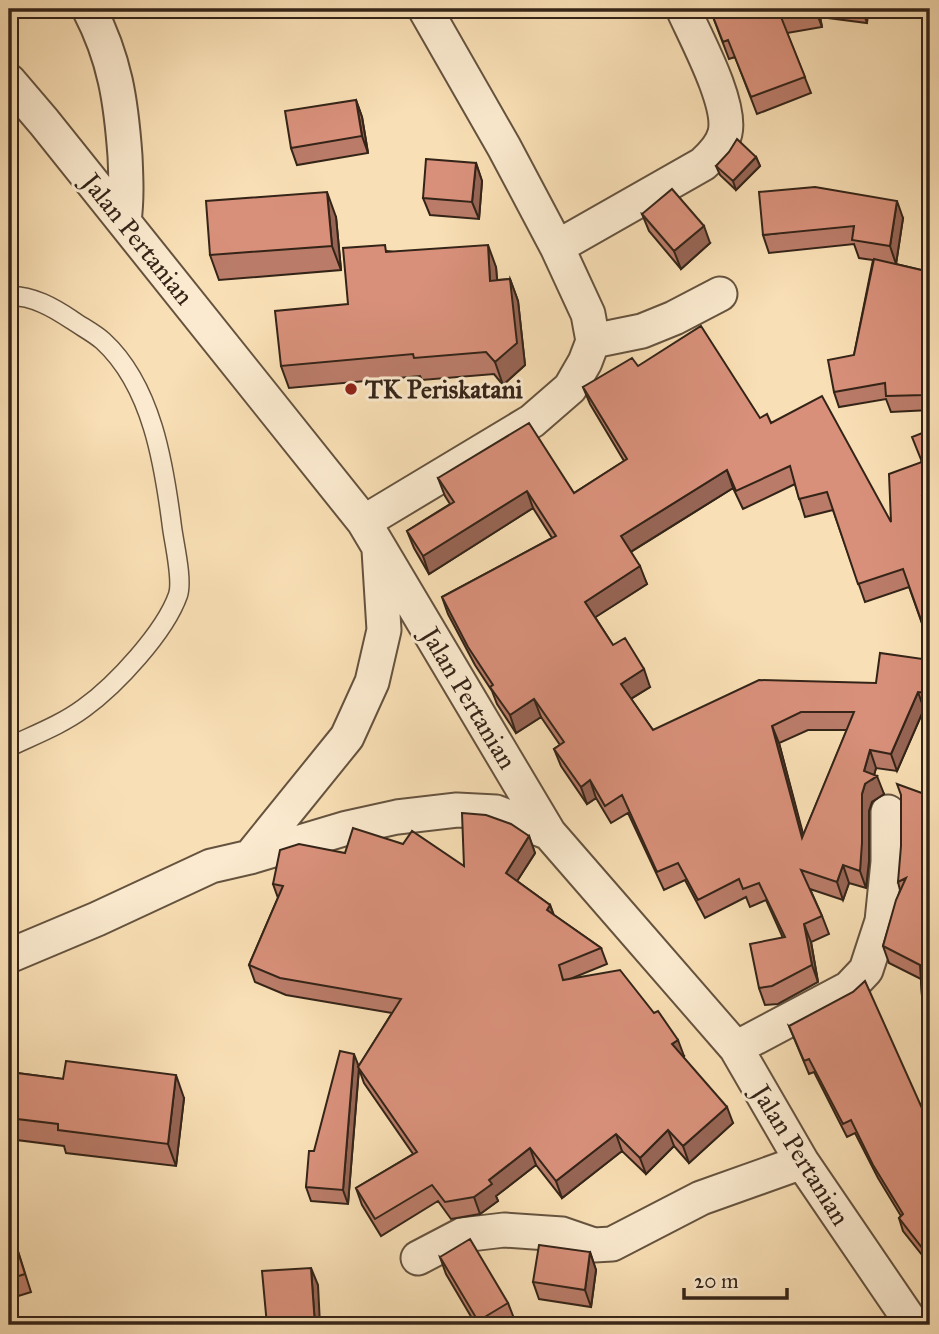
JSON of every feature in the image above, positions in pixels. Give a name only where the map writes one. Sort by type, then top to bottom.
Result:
[{"type":"street","points":[[89,9],[111,61],[121,104],[127,193],[124,222]]},
{"type":"street","points":[[250,857],[347,737],[372,682],[384,630],[371,533],[532,422],[570,388],[586,362],[593,341],[588,314],[557,247],[504,147],[425,9]]},
{"type":"street","points":[[557,247],[703,164],[720,145],[726,130],[725,106],[683,9]]},
{"type":"street","name":"Jalan Pertanian","points":[[9,81],[371,533],[550,832],[736,1048],[802,1162],[913,1325]]},
{"type":"street","points":[[593,341],[642,331],[720,294]]},
{"type":"street","points":[[9,956],[211,866],[347,828],[397,817],[457,810],[496,812],[550,832]]},
{"type":"street","points":[[736,1048],[849,988],[866,970],[882,921],[888,862],[888,811]]},
{"type":"street","points":[[418,1258],[462,1235],[504,1230],[562,1234],[594,1245],[612,1244],[701,1198],[802,1162]]},
{"type":"lane","points":[[9,296],[34,300],[57,310],[89,331],[103,342],[134,383],[146,408],[165,474],[179,591],[170,616],[154,638],[85,708],[56,726],[9,747]]},
{"type":"building","points":[[710,9],[815,9],[781,17],[805,77],[751,97],[728,40],[723,42]]},
{"type":"building","points":[[356,100],[362,136],[291,148],[285,111]]},
{"type":"building","points":[[737,139],[756,157],[733,181],[716,166]]},
{"type":"building","points":[[426,159],[476,163],[472,202],[423,198]]},
{"type":"building","points":[[815,187],[897,201],[890,246],[852,240],[854,226],[763,235],[759,192]]},
{"type":"building","points":[[672,189],[704,226],[674,251],[642,214]]},
{"type":"building","points":[[327,192],[332,246],[210,255],[206,201]]},
{"type":"building","points":[[385,245],[386,252],[488,245],[490,281],[510,279],[517,343],[495,362],[486,352],[414,358],[413,354],[281,366],[275,311],[348,304],[343,248]]},
{"type":"building","points":[[874,259],[930,272],[930,329],[922,327],[925,395],[886,396],[885,383],[834,392],[828,360],[854,355]]},
{"type":"building","points":[[701,326],[760,418],[767,414],[771,423],[822,396],[891,522],[889,474],[922,462],[912,437],[930,430],[930,493],[922,496],[930,521],[930,633],[926,634],[903,569],[858,584],[827,492],[799,499],[790,466],[736,491],[727,470],[621,536],[640,566],[585,602],[613,645],[625,638],[644,669],[621,684],[653,730],[759,680],[876,683],[880,653],[930,660],[926,693],[918,692],[891,754],[870,750],[864,771],[877,776],[865,784],[862,794],[860,871],[843,865],[837,882],[801,870],[822,916],[804,924],[812,965],[772,986],[759,988],[750,944],[785,937],[759,883],[743,889],[739,879],[698,900],[678,863],[657,872],[622,795],[605,806],[590,780],[581,787],[554,749],[564,742],[534,699],[510,715],[490,687],[493,685],[468,647],[442,597],[556,536],[527,491],[423,556],[407,531],[454,502],[438,478],[529,423],[574,493],[627,459],[583,387],[632,358],[638,366]],"holes":[[[801,712],[854,712],[802,838],[772,726]]]},
{"type":"building","points":[[897,784],[930,796],[930,995],[922,996],[920,965],[883,946],[896,900],[906,878],[898,882],[901,795]]},
{"type":"building","points":[[462,813],[486,815],[511,824],[529,836],[506,873],[550,905],[547,910],[601,948],[559,965],[563,980],[620,970],[654,1013],[658,1011],[678,1040],[672,1044],[727,1107],[683,1146],[668,1130],[640,1158],[616,1134],[556,1181],[530,1148],[489,1180],[492,1184],[474,1197],[445,1202],[432,1185],[375,1219],[356,1188],[417,1152],[358,1067],[401,999],[280,978],[249,965],[283,886],[273,884],[280,850],[299,844],[345,853],[353,828],[403,844],[412,831],[464,866]]},
{"type":"building","points":[[865,981],[930,1126],[930,1258],[899,1218],[903,1214],[873,1165],[851,1120],[843,1124],[809,1059],[804,1061],[789,1026],[853,992]]},
{"type":"building","points":[[930,1047],[930,1087],[927,1048]]},
{"type":"building","points":[[340,1051],[354,1054],[343,1190],[306,1187],[309,1151],[314,1151]]},
{"type":"building","points":[[66,1061],[176,1075],[168,1144],[58,1130],[58,1124],[9,1118],[9,1072],[63,1079]]},
{"type":"building","points":[[9,1223],[25,1274],[9,1279]]},
{"type":"building","points":[[470,1239],[508,1303],[478,1321],[440,1257]]},
{"type":"building","points":[[539,1245],[590,1252],[585,1290],[533,1282]]},
{"type":"building","points":[[311,1268],[315,1325],[267,1325],[262,1271]]},
{"type":"place","name":"TK Periskatani","points":[[351,389]]}]
